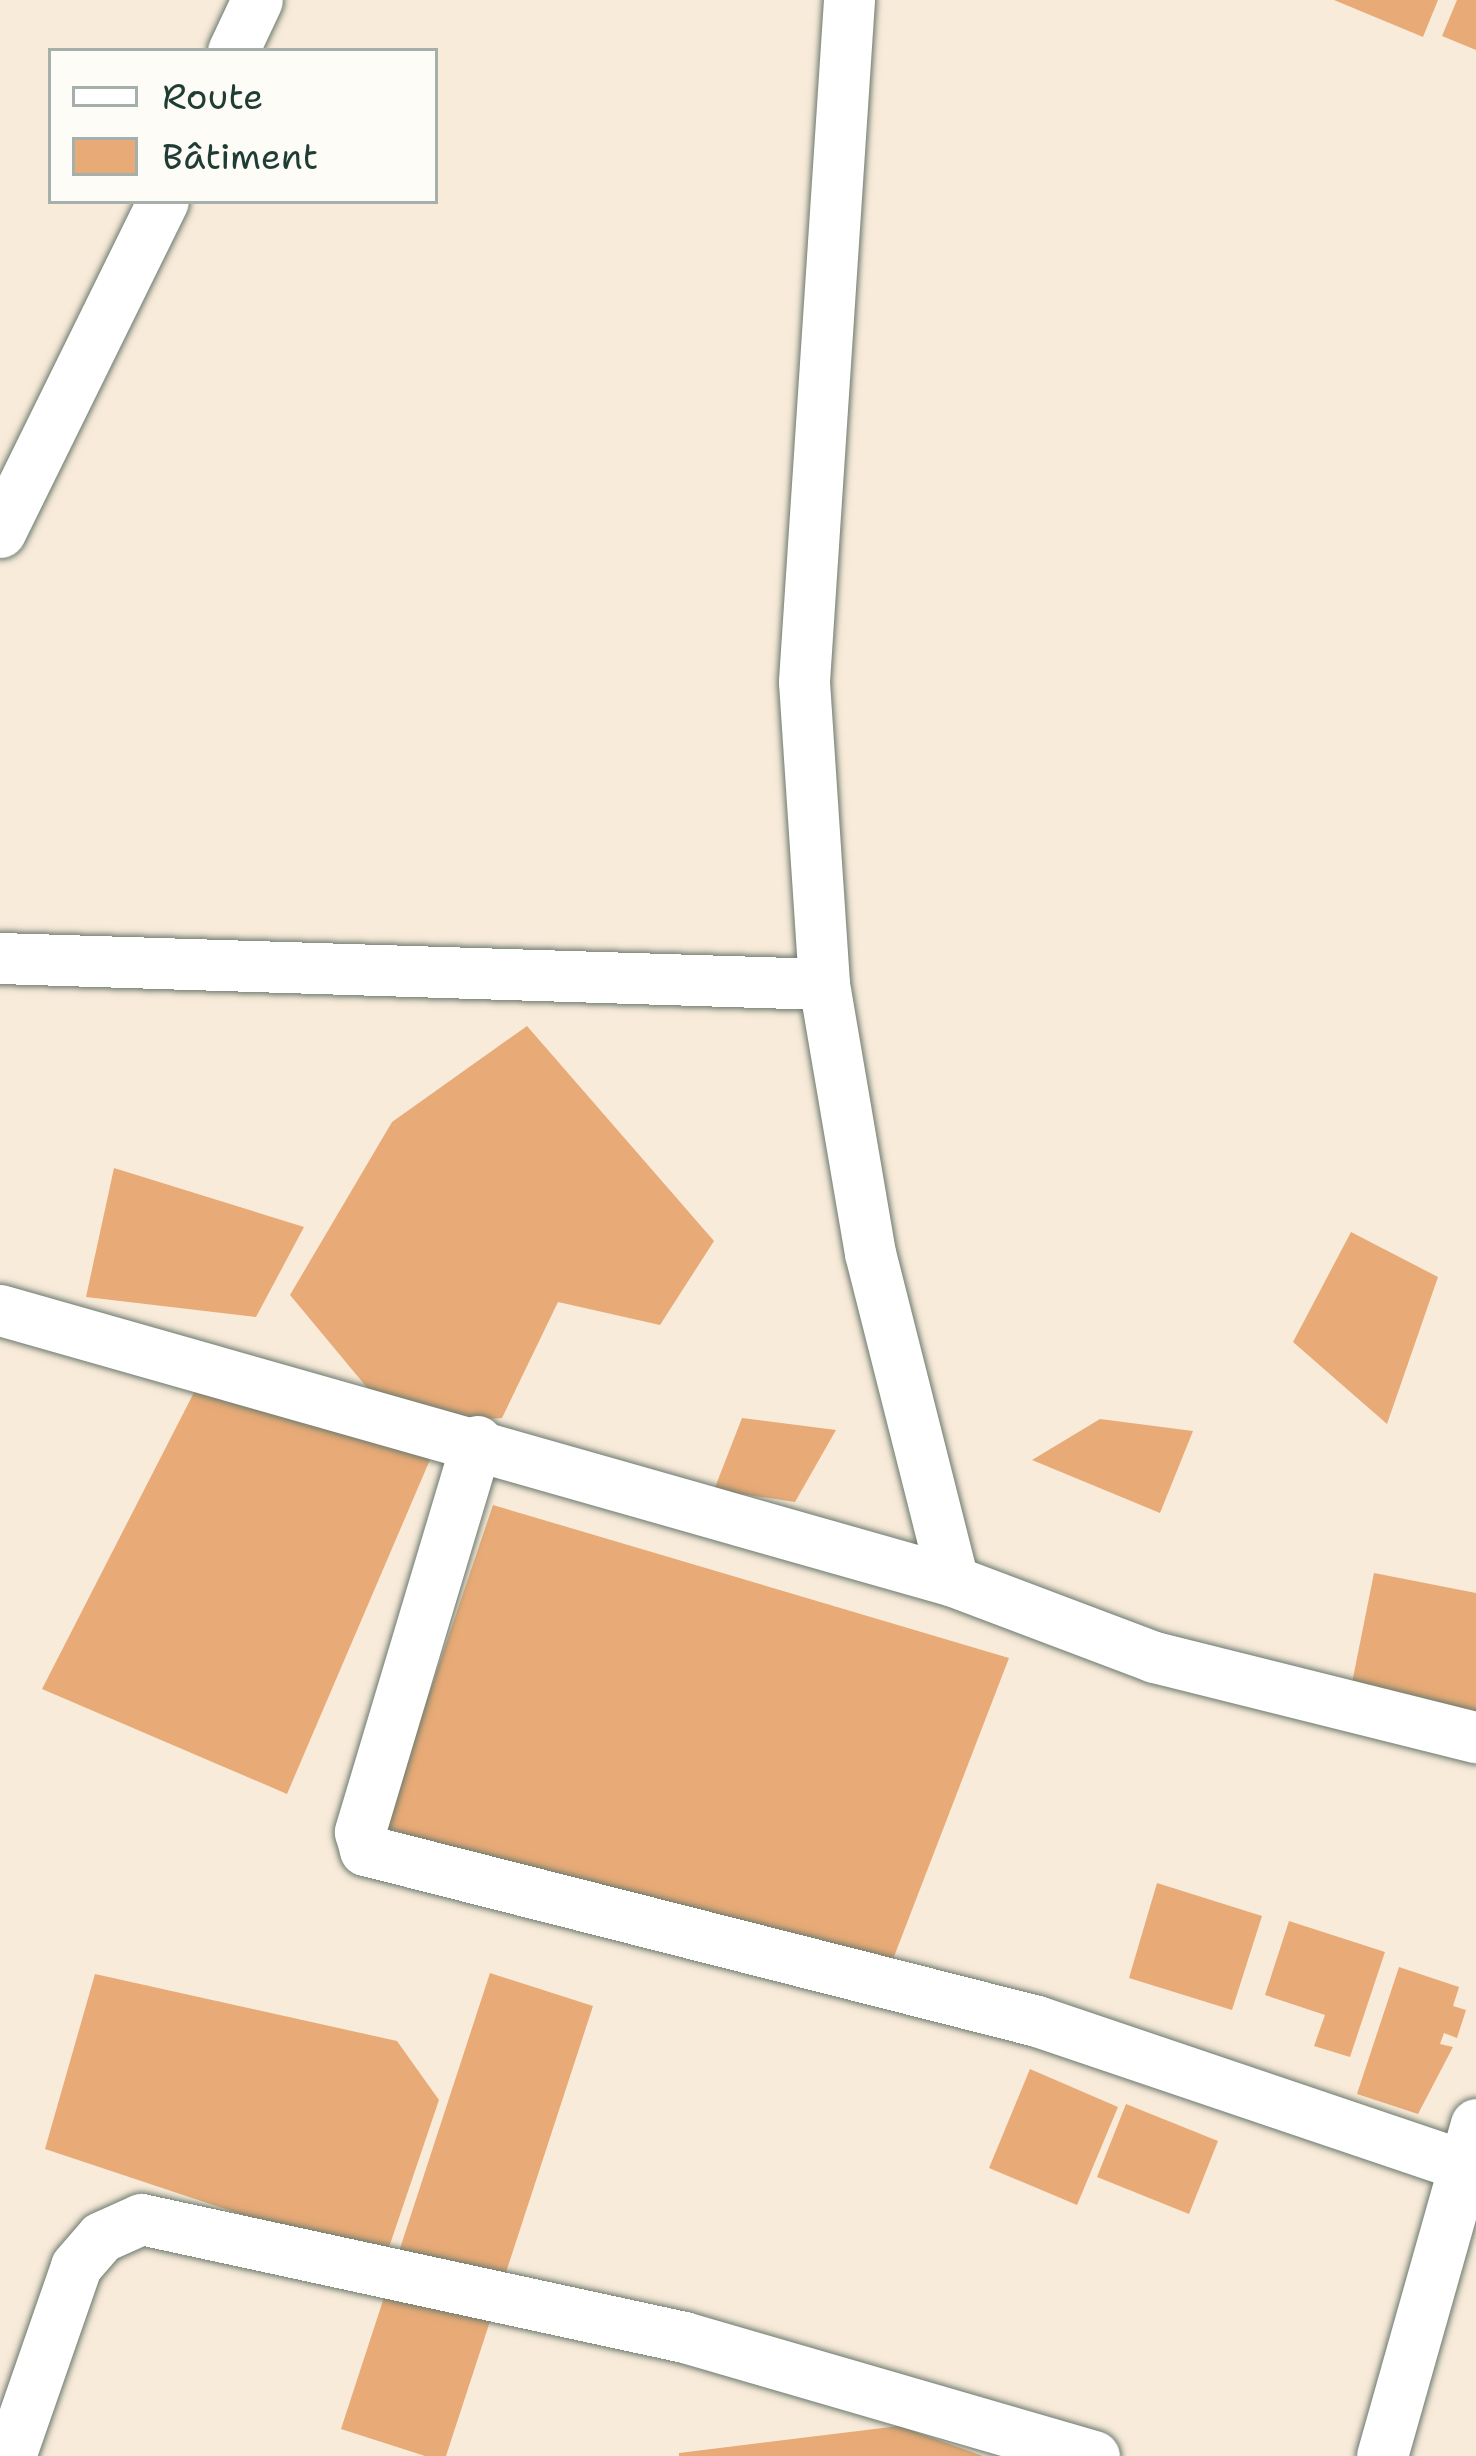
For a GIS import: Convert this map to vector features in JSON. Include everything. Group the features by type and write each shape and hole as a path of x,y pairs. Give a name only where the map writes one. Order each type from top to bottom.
{"street":[{"path":"234,48 257,0"},
{"path":"849,0 804,682 824,984 870,1253 953,1581"},
{"path":"0,532 162,204"},
{"path":"0,958 824,984"},
{"path":"0,1310 477,1441 953,1581 1154,1657 1476,1737"},
{"path":"477,1441 360,1832 365,1850 1015,2015 1471,2145 1382,2456"},
{"path":"10,2456 76,2266 101,2237 141,2219 684,2337 1094,2456"}],"building":[{"path":"1334,0 1438,0 1423,37"},
{"path":"1457,0 1476,0 1476,50 1442,36"},
{"path":"527,1026 714,1241 660,1325 558,1302 502,1418 399,1426 290,1295 392,1122"},
{"path":"114,1168 304,1227 256,1317 86,1297"},
{"path":"1351,1232 1438,1277 1387,1424 1293,1342"},
{"path":"204,1373 435,1448 287,1794 42,1689"},
{"path":"742,1418 836,1430 795,1502 714,1490"},
{"path":"1100,1419 1193,1431 1160,1513 1032,1460"},
{"path":"493,1505 1009,1658 880,1993 384,1827"},
{"path":"1374,1573 1476,1593 1476,1713 1351,1688"},
{"path":"1157,1883 1262,1916 1232,2010 1129,1978"},
{"path":"1289,1921 1385,1952 1350,2057 1314,2046 1325,2015 1265,1995"},
{"path":"1399,1967 1459,1987 1453,2006 1466,2010 1457,2038 1444,2033 1440,2044 1453,2047 1418,2114 1357,2094"},
{"path":"490,1973 593,2006 446,2456 425,2456 341,2429"},
{"path":"95,1974 397,2041 439,2100 384,2262 45,2149"},
{"path":"1030,2069 1118,2107 1077,2205 989,2168"},
{"path":"1126,2104 1218,2141 1189,2214 1097,2177"},
{"path":"899,2426 983,2456 679,2456 679,2453"}]}
